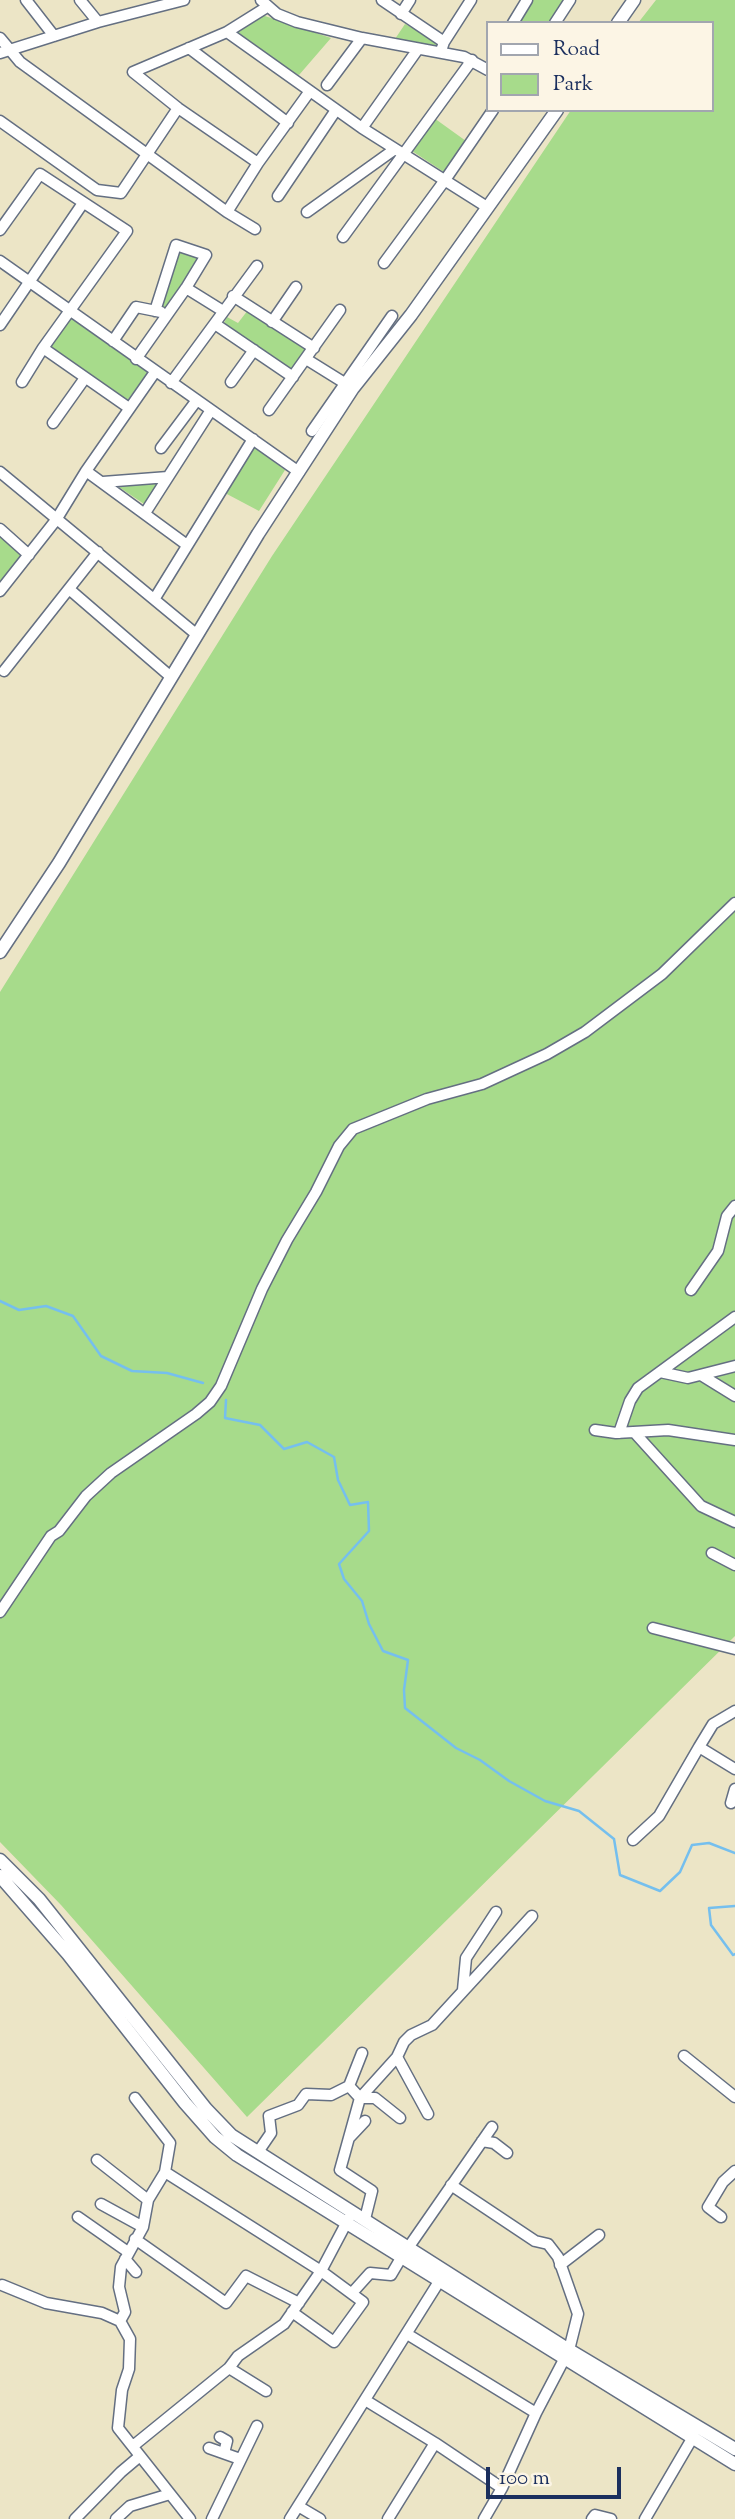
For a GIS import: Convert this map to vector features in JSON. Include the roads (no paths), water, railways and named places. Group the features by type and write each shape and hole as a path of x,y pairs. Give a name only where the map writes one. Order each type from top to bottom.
{"street":[{"path":"26,0 54,36"},
{"path":"80,0 98,22"},
{"path":"5,52 147,4 184,0"},
{"path":"382,0 443,48 486,69"},
{"path":"401,14 410,0"},
{"path":"443,48 471,0"},
{"path":"514,21 527,0"},
{"path":"556,21 570,0"},
{"path":"619,21 634,0"},
{"path":"258,163 178,108 133,72 227,32 264,3 277,14 297,22 418,49 443,48"},
{"path":"227,32 362,128 487,207"},
{"path":"0,38 5,52 147,156 254,229"},
{"path":"327,85 362,38"},
{"path":"189,48 288,123"},
{"path":"362,128 418,49"},
{"path":"343,237 399,151 472,60"},
{"path":"226,212 310,91"},
{"path":"0,121 97,190 121,193 178,108"},
{"path":"278,195 337,110"},
{"path":"384,263 492,112"},
{"path":"312,431 415,310 553,112"},
{"path":"307,212 399,151"},
{"path":"0,230 40,174 127,231 43,348 22,383"},
{"path":"0,325 83,203"},
{"path":"136,359 206,256 176,245 155,311"},
{"path":"0,261 299,472"},
{"path":"171,383 257,266"},
{"path":"272,322 296,287"},
{"path":"186,288 223,311"},
{"path":"233,296 314,348"},
{"path":"113,341 136,306 167,314"},
{"path":"269,410 340,310"},
{"path":"0,952 59,863 392,316"},
{"path":"215,324 293,377"},
{"path":"43,348 129,408"},
{"path":"231,382 254,350"},
{"path":"306,359 349,386"},
{"path":"0,590 57,520 86,471 155,372"},
{"path":"53,423 85,378"},
{"path":"161,448 197,400"},
{"path":"145,513 211,410"},
{"path":"155,598 253,439"},
{"path":"86,471 187,545"},
{"path":"0,472 196,634"},
{"path":"103,482 168,477"},
{"path":"0,529 29,555"},
{"path":"4,671 98,552"},
{"path":"69,589 171,677"},
{"path":"0,1612 51,1536 59,1531 86,1496 111,1473 210,1402 221,1386 262,1289 339,1146 353,1129 427,1099 482,1084 556,1049 662,974 735,903"},
{"path":"691,1290 718,1251 727,1216 735,1206"},
{"path":"620,1433 638,1388 735,1317"},
{"path":"660,1372 685,1378 735,1366"},
{"path":"701,1375 735,1396"},
{"path":"595,1430 620,1433 668,1430 735,1440"},
{"path":"634,1432 701,1506 735,1522"},
{"path":"712,1553 735,1565"},
{"path":"653,1628 735,1649"},
{"path":"633,1840 659,1816 713,1724 735,1711"},
{"path":"699,1747 735,1769"},
{"path":"731,1803 735,1788"},
{"path":"0,1860 39,1899 206,2109 231,2135 349,2217 567,2354 735,2464"},
{"path":"0,1876 68,1954 185,2104 215,2137 237,2155 349,2217 365,2219 440,2280 735,2449"},
{"path":"463,1990 466,1958 496,1912"},
{"path":"365,2219 372,2191 340,2170 360,2098 397,2057 404,2042 411,2035 432,2025 532,1916"},
{"path":"258,2152 271,2133 269,2116 298,2105 306,2094 331,2095 349,2086 362,2053"},
{"path":"684,2056 735,2097"},
{"path":"397,2057 428,2114"},
{"path":"349,2086 360,2098 375,2098 400,2118"},
{"path":"120,2321 125,2312 119,2287 121,2267 143,2227 148,2200 165,2172 170,2143 135,2098"},
{"path":"347,2141 365,2121"},
{"path":"352,2293 370,2273 391,2275 492,2127"},
{"path":"482,2141 494,2143 507,2153"},
{"path":"97,2160 148,2200"},
{"path":"721,2217 708,2207 723,2182 735,2171"},
{"path":"135,2239 226,2303 246,2276 296,2308 334,2342 363,2302 321,2271 165,2172"},
{"path":"451,2185 535,2241 548,2244 558,2257 578,2314 567,2354 536,2413 502,2488 484,2519"},
{"path":"101,2204 143,2227"},
{"path":"78,2217 127,2256 136,2272"},
{"path":"133,2446 229,2368 238,2357 284,2324 321,2271 349,2217"},
{"path":"561,2265 599,2235"},
{"path":"290,2519 440,2280"},
{"path":"2,2285 46,2303 102,2313 120,2321 130,2339 129,2369 122,2390 118,2428 190,2519"},
{"path":"407,2334 536,2413"},
{"path":"229,2368 266,2391"},
{"path":"365,2400 502,2488"},
{"path":"212,2519 257,2426"},
{"path":"220,2437 227,2441 224,2454"},
{"path":"645,2519 693,2437"},
{"path":"388,2519 435,2443"},
{"path":"209,2448 240,2459"},
{"path":"75,2519 140,2456"},
{"path":"116,2519 130,2505 170,2494"},
{"path":"298,2506 320,2519"},
{"path":"592,2519 594,2515 611,2519"}],"waterway":[{"path":"0,1301 19,1310 46,1306 73,1316 101,1356 132,1371 167,1373 203,1383"},
{"path":"226,1400 225,1418 260,1425 284,1449 307,1442 334,1457 338,1480 350,1505 368,1502 369,1531 339,1564 344,1579 362,1601 369,1624 383,1651 408,1660 404,1690 405,1708 456,1748 480,1760 509,1781 545,1801 579,1811 614,1839 620,1875 660,1891 680,1872 692,1845 709,1843 735,1853"},
{"path":"735,1906 709,1908 711,1925 733,1955 735,1954"}]}
